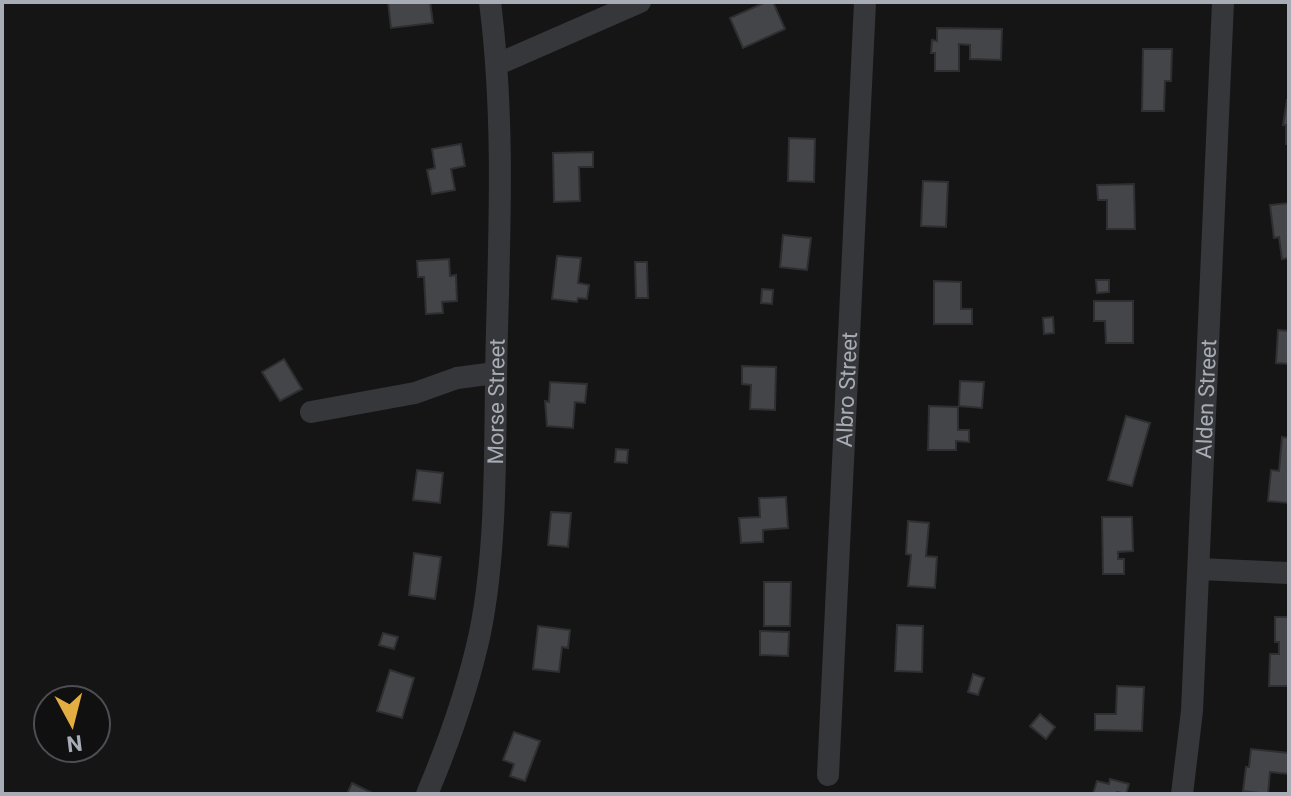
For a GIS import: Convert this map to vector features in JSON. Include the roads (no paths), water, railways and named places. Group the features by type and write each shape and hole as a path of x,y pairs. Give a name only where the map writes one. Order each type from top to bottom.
{"street":[{"name":"Morse Street","path":"427,794 450,739 480,632 491,549 501,161 498,64 490,2"},
{"path":"498,64 640,2"},
{"name":"Albro Street","path":"828,775 865,2"},
{"name":"Alden Street","path":"1182,794 1192,711 1223,2"},
{"path":"311,412 415,393 457,378 495,373"},
{"path":"1199,569 1289,573"}]}
